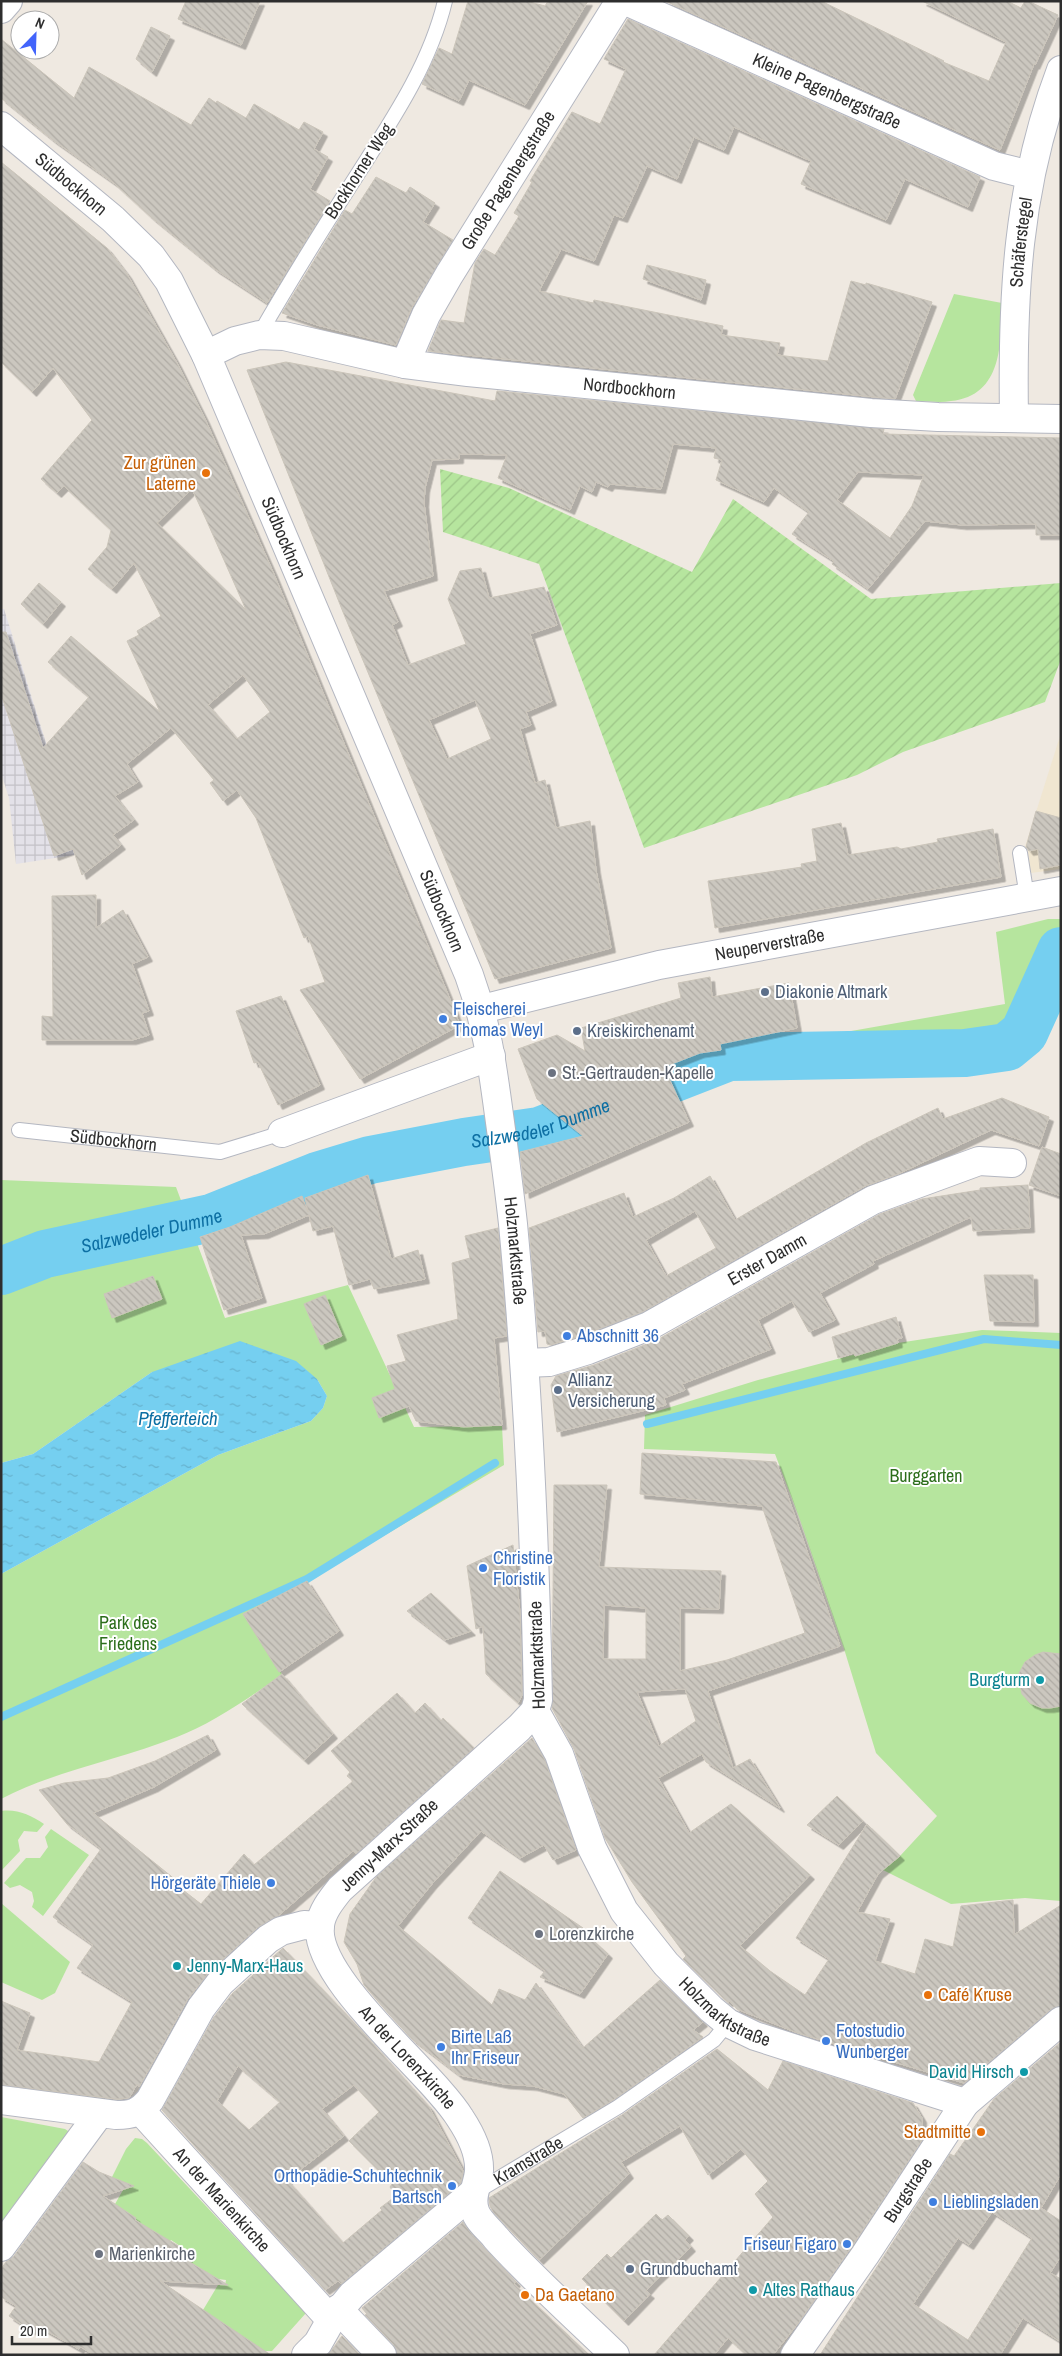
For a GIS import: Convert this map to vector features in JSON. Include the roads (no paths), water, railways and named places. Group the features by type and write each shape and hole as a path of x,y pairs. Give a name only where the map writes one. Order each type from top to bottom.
{"street":[{"path":"1,9 8,1"},
{"name":"Große Pagenbergstraße","path":"406,364 426,315 449,275 620,1"},
{"name":"Kleine Pagenbergstraße","path":"626,1 994,166 1030,175"},
{"name":"Schäferstegel","path":"1014,418 1015,290 1021,228 1030,175 1041,129 1061,70"},
{"name":"Südbockhorn","path":"1,126 113,219 146,250 169,281 206,354 462,957 482,1009"},
{"name":"Nordbockhorn","path":"206,354 235,342 259,335 284,336 406,364 468,372 871,413 1061,420"},
{"name":"Neuperverstraße","path":"482,1009 659,965 1061,891"},
{"name":"Holzmarktstraße","path":"482,1009 491,1056 504,1152 525,1363 538,1689 535,1711 559,1754 602,1871 624,1911 666,1964 728,2023 772,2042 965,2103"},
{"name":"Südbockhorn","path":"282,1133 491,1056"},
{"name":"Erster Damm","path":"525,1363 549,1362 588,1350 649,1326 873,1200 979,1161 1012,1163"},
{"name":"Jenny-Marx-Straße","path":"320,1926 329,1902 346,1883 519,1728 535,1711"},
{"path":"1,2100 99,2114 130,2115 141,2111 150,2100 201,2008 220,1983 268,1939 282,1931 304,1925 320,1926"},
{"name":"An der Lorenzkirche","path":"320,1926 321,1940 325,1952 347,1988 375,2024 435,2087 459,2116 475,2145 479,2170 473,2193"},
{"name":"Burgstraße","path":"795,2355 865,2255 965,2103 1061,2021"},
{"name":"An der Marienkirche","path":"141,2111 335,2314 382,2355"},
{"path":"1,2247 99,2114"},
{"path":"473,2193 475,2213 485,2225 512,2255 615,2355"},
{"name":"Kramstraße","path":"335,2314 352,2295 473,2193"},
{"path":"306,2355 318,2344 335,2314"}],"lane":[{"name":"Bockhorner Weg","path":"259,335 293,275 403,102 438,27 445,1"},
{"path":"1020,853 1027,898"},
{"name":"Südbockhorn","path":"19,1130 220,1152 282,1133"},
{"name":"Kramstraße","path":"473,2193 618,2107 714,2040 728,2023"}],"water":[{"name":"Pfefferteich","path":"240,1341 296,1361 317,1379 327,1396 323,1408 311,1421 218,1455 1,1574 1,1463 33,1454 152,1372"}],"waterway":[{"name":"Salzwedeler Dumme","path":"1,1271 45,1254 211,1218 317,1176 370,1160 464,1142 539,1131 729,1057 965,1053 1007,1047 1024,1033 1061,951"},
{"path":"647,1424 984,1339 1061,1345"},
{"path":"1,1717 307,1579 495,1463"}],"place":[{"name":"Zur grünen Laterne","path":"206,473"},
{"name":"Diakonie Altmark","path":"765,992"},
{"name":"Fleischerei Thomas Weyl","path":"443,1019"},
{"name":"Kreiskirchenamt","path":"577,1031"},
{"name":"St.-Gertrauden-Kapelle","path":"552,1073"},
{"name":"Abschnitt 36","path":"567,1336"},
{"name":"Allianz Versicherung","path":"558,1390"},
{"name":"Christine Floristik","path":"483,1568"},
{"name":"Burgturm","path":"1040,1680"},
{"name":"Hörgeräte Thiele","path":"271,1883"},
{"name":"Lorenzkirche","path":"539,1934"},
{"name":"Jenny-Marx-Haus","path":"177,1966"},
{"name":"Café Kruse","path":"928,1995"},
{"name":"Fotostudio Wunberger","path":"826,2041"},
{"name":"Birte Laß Ihr Friseur","path":"441,2047"},
{"name":"David Hirsch","path":"1024,2072"},
{"name":"Stadtmitte","path":"981,2132"},
{"name":"Orthopädie-Schuhtechnik Bartsch","path":"452,2186"},
{"name":"Lieblingsladen","path":"933,2202"},
{"name":"Friseur Figaro","path":"847,2244"},
{"name":"Marienkirche","path":"99,2254"},
{"name":"Grundbuchamt","path":"630,2269"},
{"name":"Altes Rathaus","path":"753,2290"},
{"name":"Da Gaetano","path":"525,2295"}],"park label":[{"name":"Burggarten","path":"926,1476"},
{"name":"Park des Friedens","path":"128,1634"}]}
